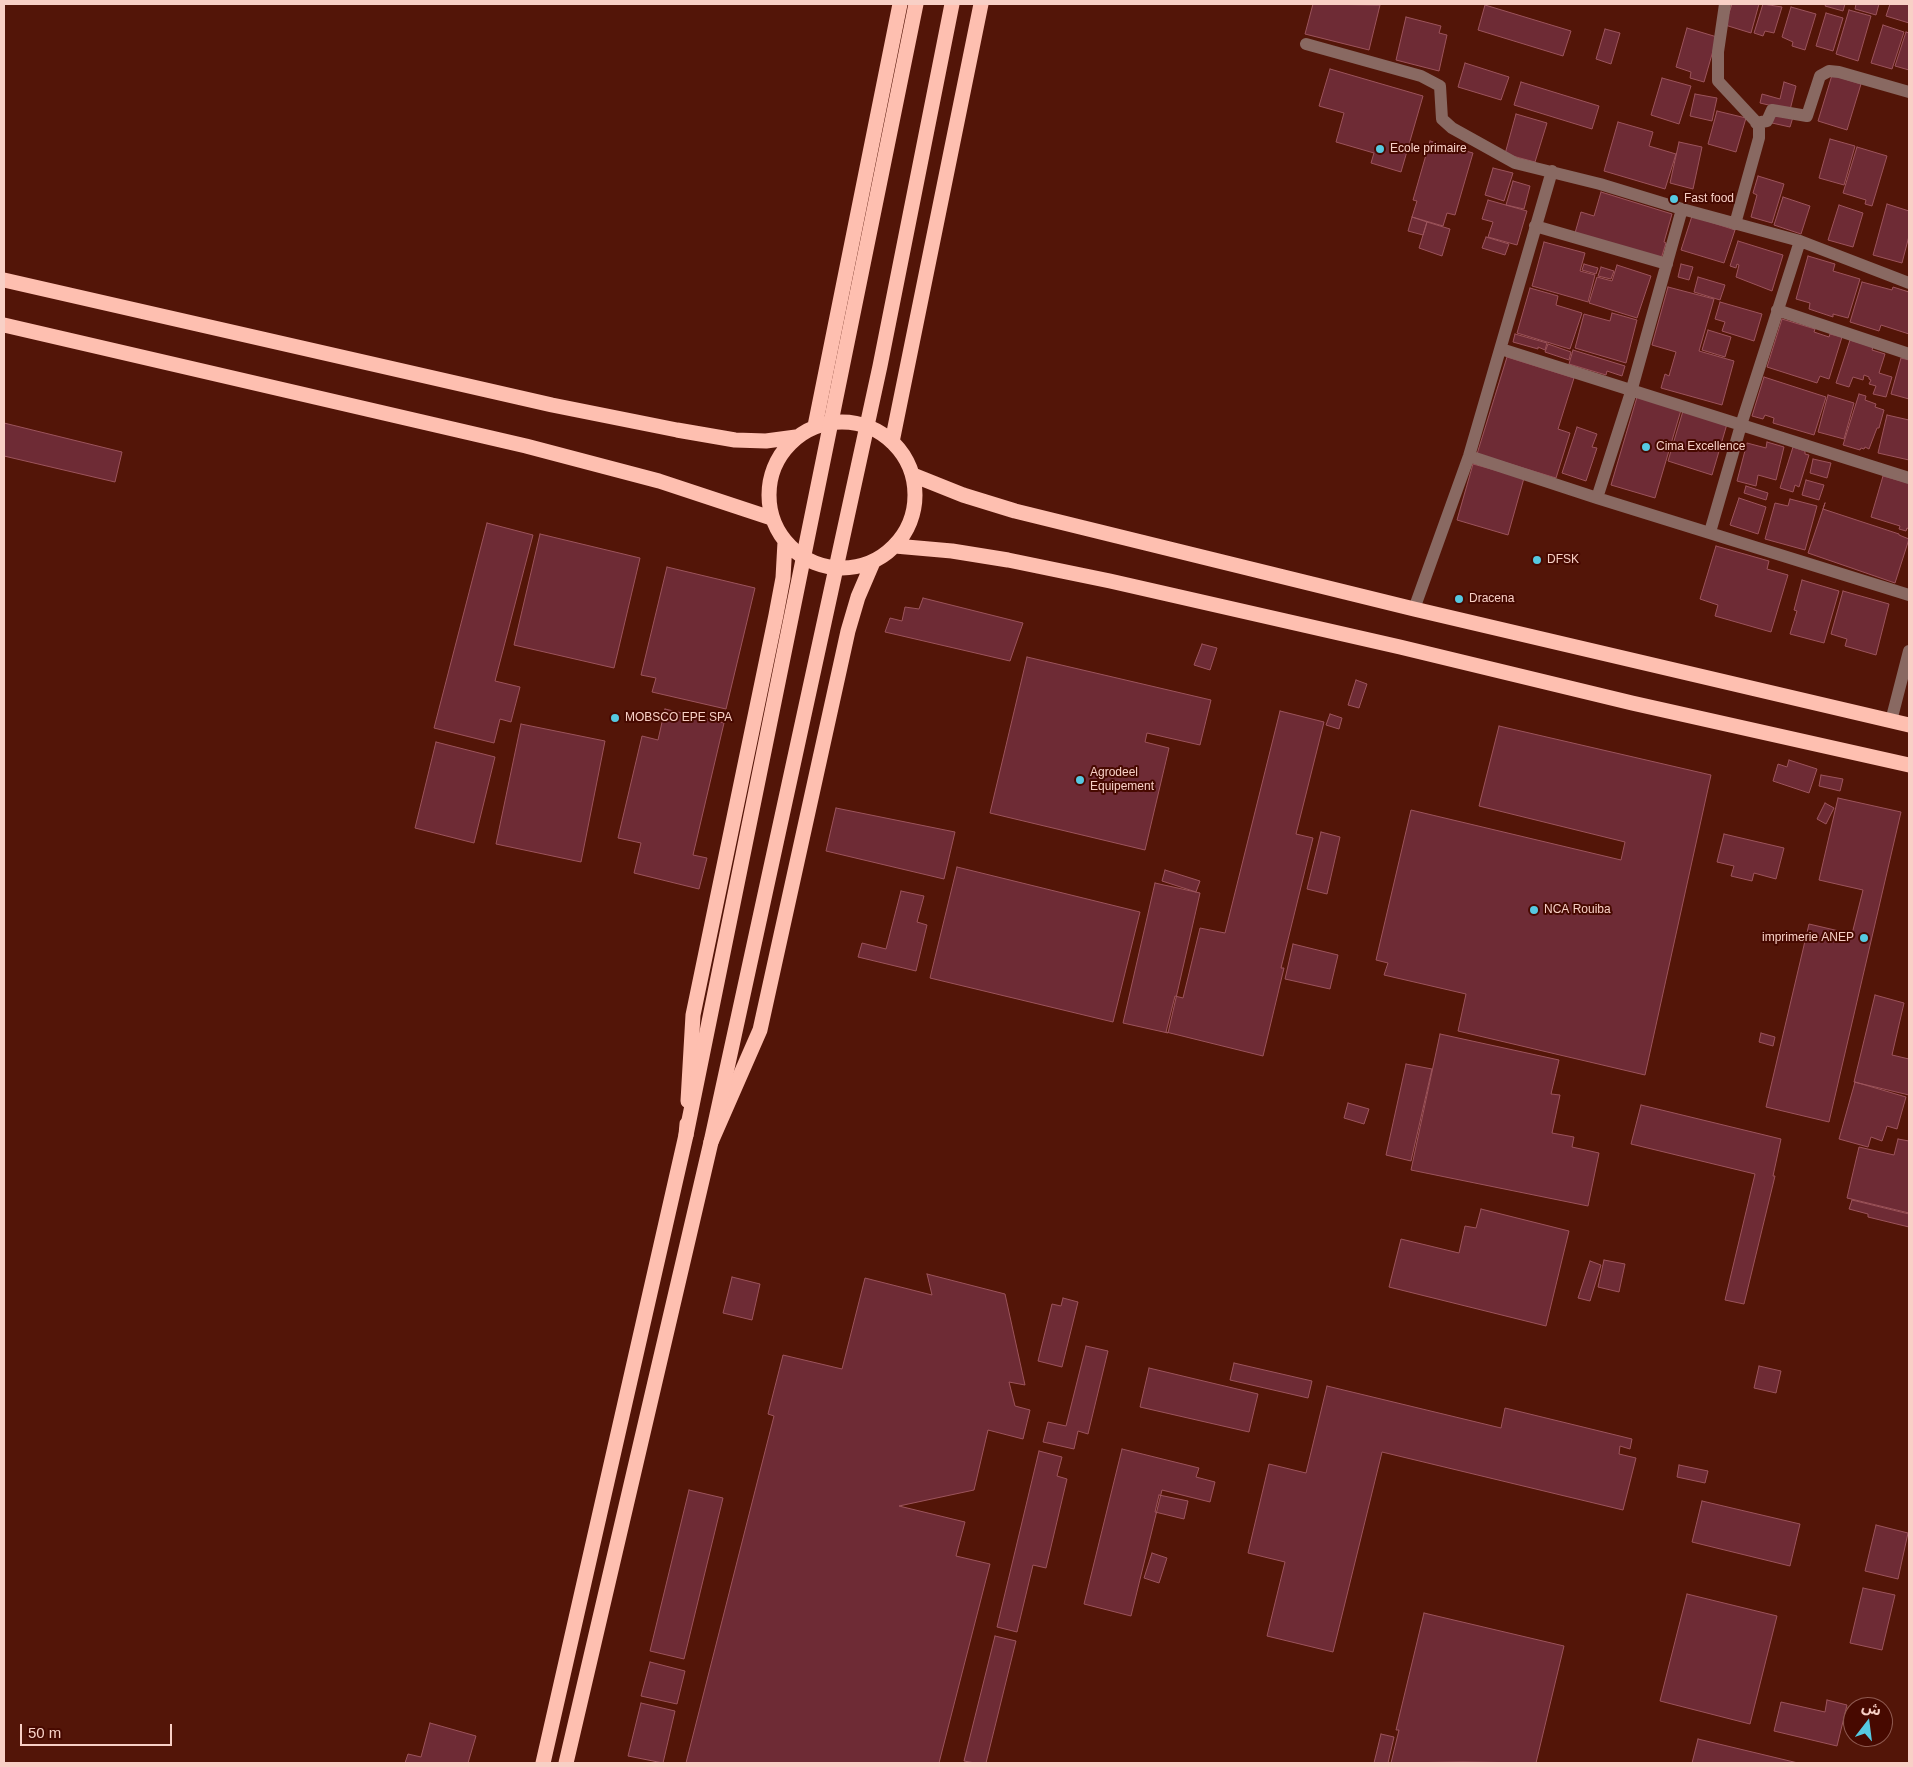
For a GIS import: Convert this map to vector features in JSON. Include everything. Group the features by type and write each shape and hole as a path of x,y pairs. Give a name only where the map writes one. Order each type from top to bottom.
{"highway":[{"path":"815,426 900,4"},
{"path":"543,1763 686,1135 916,4"},
{"path":"566,1763 711,1142 880,366 952,4"},
{"path":"892,442 981,4"},
{"path":"4,280 552,405 677,430 735,440 766,441 796,437"},
{"path":"4,325 526,446 659,481 772,518"},
{"path":"835,422 856,423 875,430 892,442 905,457 913,475 916,494 914,513 907,530 895,546 873,562 855,568 835,568 816,564 799,555 784,542 777,530 768,503 768,489 776,460 796,437 815,426 835,422"},
{"path":"913,475 963,495 1015,511 1414,609 1909,725"},
{"path":"686,1135 693,1015 776,615 783,578 784,542"},
{"path":"895,546 952,551 1008,560 1110,581 1400,647 1632,703 1909,765"},
{"path":"711,1142 760,1030 848,631 858,597 873,562"}],"street":[{"path":"1725,4 1718,52 1718,81 1759,125 1759,138 1735,224"},
{"path":"1306,44 1421,76 1440,86 1442,119 1452,128 1515,163 1600,184 1682,210 1800,241 1909,283"},
{"path":"1756,123 1767,121 1772,110 1807,116 1820,76 1829,71 1839,72 1909,92"},
{"path":"1414,609 1469,456 1552,171"},
{"path":"1597,498 1631,392 1682,210"},
{"path":"1535,226 1667,264"},
{"path":"1710,532 1741,425 1800,241"},
{"path":"1777,310 1909,354"},
{"path":"1501,349 1631,392 1909,478"},
{"path":"1469,456 1909,595"},
{"path":"1891,721 1909,651"}],"building":[{"path":"1313,4 1380,5 1369,50 1305,34"},
{"path":"1732,4 1759,4 1751,33 1725,25"},
{"path":"1763,4 1782,7 1774,33 1765,31 1763,36 1754,33"},
{"path":"1826,4 1845,4 1843,11 1825,6"},
{"path":"1856,4 1879,4 1876,15 1855,9"},
{"path":"1890,4 1909,4 1909,23 1886,16"},
{"path":"1485,5 1571,31 1563,56 1478,30"},
{"path":"1791,7 1816,14 1805,50 1792,46 1793,42 1782,37"},
{"path":"1849,10 1871,16 1858,61 1836,54"},
{"path":"1826,13 1843,18 1833,51 1816,46"},
{"path":"1406,17 1441,26 1439,33 1447,35 1439,71 1396,60"},
{"path":"1883,25 1904,32 1892,69 1871,63"},
{"path":"1687,28 1717,37 1704,82 1690,78 1691,72 1676,67"},
{"path":"1605,29 1620,33 1611,64 1596,59"},
{"path":"1906,32 1909,33 1909,70 1895,66"},
{"path":"1465,63 1509,77 1501,100 1458,87"},
{"name":"Ecole primaire","path":"1330,69 1423,96 1401,172 1371,163 1374,153 1336,142 1344,113 1319,106"},
{"path":"1832,75 1861,84 1847,130 1818,121"},
{"path":"1662,78 1691,86 1679,124 1651,115"},
{"path":"1521,82 1599,106 1592,129 1514,105"},
{"path":"1784,82 1796,86 1790,110 1760,103 1762,94 1780,99"},
{"path":"1695,94 1717,98 1712,121 1690,116"},
{"path":"1717,111 1746,118 1736,152 1708,144"},
{"path":"1775,113 1793,117 1790,127 1772,123"},
{"path":"1516,114 1547,123 1535,162 1505,154"},
{"path":"1618,122 1653,132 1649,146 1676,154 1665,189 1604,171"},
{"path":"1830,139 1855,146 1844,185 1819,178"},
{"path":"1430,141 1473,153 1455,215 1447,213 1443,226 1412,217 1417,201 1413,200"},
{"path":"1679,142 1702,147 1693,189 1670,183"},
{"path":"1857,147 1887,156 1872,206 1865,204 1866,200 1843,193"},
{"path":"1493,168 1513,173 1504,201 1485,195"},
{"path":"1758,176 1784,184 1772,223 1751,217 1757,195 1753,193"},
{"path":"1513,181 1530,186 1524,209 1506,205"},
{"path":"1601,192 1672,214 1661,259 1575,233 1581,212 1594,216"},
{"path":"1783,197 1810,206 1801,234 1774,225"},
{"path":"1488,200 1527,211 1517,245 1488,237 1493,222 1482,219"},
{"path":"1887,204 1909,211 1909,236 1902,263 1873,255"},
{"path":"1839,205 1863,213 1853,247 1828,240"},
{"path":"1692,216 1735,230 1724,263 1681,250"},
{"path":"1412,217 1427,222 1423,235 1408,231"},
{"path":"1427,222 1450,229 1442,256 1419,248"},
{"path":"1486,237 1509,244 1505,255 1482,248"},
{"path":"1738,241 1783,255 1772,291 1736,277 1739,265 1737,264 1736,268 1730,266"},
{"path":"1544,242 1585,253 1580,271 1595,275 1588,302 1532,286"},
{"path":"1808,256 1835,264 1833,271 1860,279 1848,318 1833,314 1833,317 1809,309 1810,303 1796,299"},
{"path":"1584,264 1598,268 1596,274 1582,270"},
{"path":"1681,264 1693,267 1689,280 1678,277"},
{"path":"1617,265 1651,276 1637,318 1589,303 1597,277 1612,281"},
{"path":"1601,267 1614,271 1611,279 1598,276"},
{"path":"1698,277 1725,285 1720,300 1694,292"},
{"path":"1862,282 1892,290 1893,287 1909,292 1909,334 1881,325 1879,331 1850,322"},
{"path":"1668,287 1714,299 1699,351 1734,361 1722,405 1661,388 1665,374 1669,376 1676,352 1652,345"},
{"path":"1530,288 1558,296 1556,305 1582,313 1570,349 1517,333"},
{"path":"1720,302 1762,314 1754,341 1722,331 1725,322 1715,319"},
{"path":"1612,313 1637,320 1626,363 1575,348 1584,314 1610,321"},
{"path":"1782,319 1815,329 1814,332 1829,337 1830,334 1842,337 1829,379 1820,376 1817,383 1767,367"},
{"path":"1708,330 1731,337 1725,357 1702,350"},
{"path":"1515,334 1547,343 1545,350 1513,342"},
{"path":"1850,340 1873,347 1872,350 1885,354 1879,373 1892,377 1886,397 1873,394 1876,386 1869,384 1871,380 1864,375 1863,380 1853,377 1849,387 1836,383"},
{"path":"1548,344 1571,352 1569,360 1545,352"},
{"path":"1573,350 1625,366 1622,376 1607,371 1606,375 1569,364"},
{"path":"1507,357 1574,378 1558,429 1570,433 1556,478 1477,454"},
{"path":"1901,358 1909,360 1909,399 1891,394"},
{"path":"1764,377 1826,397 1814,435 1773,423 1774,418 1765,415 1763,419 1752,416"},
{"path":"1859,394 1866,396 1865,400 1876,404 1875,407 1884,410 1879,428 1877,428 1869,449 1865,447 1860,450 1843,445"},
{"path":"1828,395 1854,403 1844,439 1818,432"},
{"name":"Cima Excellence","path":"1637,397 1681,410 1655,498 1611,485"},
{"path":"1683,411 1727,424 1712,475 1668,461"},
{"path":"1887,415 1909,420 1909,460 1878,453"},
{"path":"4,423 122,452 115,482 4,456"},
{"path":"1577,427 1597,434 1592,447 1597,448 1586,481 1562,473"},
{"path":"1767,442 1784,447 1776,480 1758,475 1756,486 1737,481 1747,443 1766,448"},
{"path":"1793,447 1805,451 1805,454 1809,455 1799,487 1795,485 1793,492 1780,488"},
{"path":"1813,459 1831,463 1827,478 1810,473"},
{"path":"1473,464 1524,478 1508,535 1457,520"},
{"path":"1883,476 1909,483 1909,529 1907,528 1906,531 1899,529 1900,526 1871,517"},
{"path":"1806,480 1824,485 1819,500 1802,495"},
{"path":"1746,486 1768,493 1766,500 1744,493"},
{"path":"1739,498 1766,507 1758,534 1730,525"},
{"path":"1790,499 1817,506 1805,550 1765,539 1775,503 1788,506"},
{"path":"1825,503 1823,509 1909,539 1895,583 1808,553"},
{"path":"487,523 533,535 495,681 520,687 511,722 500,719 494,743 434,728"},
{"path":"540,534 640,558 614,668 514,645"},
{"path":"1716,546 1769,561 1767,569 1788,575 1771,632 1715,616 1718,605 1700,599"},
{"path":"667,567 755,588 726,709 652,692 656,678 641,675"},
{"path":"1802,580 1839,591 1824,643 1790,634 1797,611 1794,610"},
{"path":"1843,591 1889,604 1876,655 1845,646 1847,639 1831,634"},
{"path":"923,598 1023,623 1010,661 885,632 890,618 902,621 905,607 919,609"},
{"path":"1202,644 1217,648 1210,670 1194,665"},
{"name":"Agrodeel Equipement","path":"1027,657 1211,700 1200,745 1147,733 1145,742 1169,748 1145,850 990,813"},
{"path":"1356,680 1367,684 1359,708 1348,705"},
{"path":"665,709 724,723 693,855 707,858 699,889 634,873 641,843 618,838 642,736 658,740"},
{"path":"1280,711 1324,722 1296,834 1313,838 1281,968 1284,968 1263,1056 1166,1032 1175,996 1183,998 1200,928 1225,933"},
{"path":"1330,714 1342,718 1339,729 1326,725"},
{"path":"521,724 605,741 581,862 496,844"},
{"name":"NCA Rouiba","path":"1499,726 1711,775 1645,1075 1458,1031 1466,994 1384,975 1388,963 1376,960 1411,810 1621,860 1625,842 1479,806"},
{"path":"436,742 495,757 474,843 415,828"},
{"path":"1789,760 1817,769 1809,793 1773,781 1778,764 1787,767"},
{"path":"1821,775 1843,779 1840,791 1819,786"},
{"path":"1838,798 1901,812 1829,1122 1766,1107 1809,924 1852,934 1863,890 1819,880"},
{"path":"1825,803 1834,808 1826,824 1817,819"},
{"path":"836,808 955,832 944,879 826,851"},
{"path":"1321,832 1340,837 1327,894 1307,889"},
{"path":"1724,834 1784,848 1776,879 1754,873 1752,881 1731,876 1734,866 1717,862"},
{"path":"957,867 1140,912 1113,1022 930,978"},
{"path":"1165,870 1200,881 1196,892 1162,881"},
{"path":"1155,883 1200,893 1168,1033 1123,1023"},
{"path":"901,891 924,896 917,922 927,925 916,971 858,957 862,943 886,949"},
{"path":"1293,944 1338,955 1330,989 1285,979"},
{"path":"1875,995 1904,1003 1892,1055 1909,1059 1909,1095 1854,1082"},
{"path":"1761,1033 1775,1037 1773,1046 1759,1042"},
{"path":"1440,1034 1559,1060 1551,1094 1560,1095 1552,1133 1574,1137 1572,1147 1599,1153 1588,1206 1411,1170"},
{"path":"1406,1064 1432,1069 1411,1161 1386,1155"},
{"path":"1855,1082 1906,1097 1897,1129 1887,1126 1882,1141 1871,1137 1868,1147 1839,1139"},
{"path":"1348,1103 1369,1109 1364,1124 1344,1118"},
{"path":"1641,1105 1781,1139 1773,1176 1775,1176 1744,1304 1725,1300 1755,1174 1631,1144"},
{"path":"1898,1139 1909,1141 1909,1213 1847,1198 1859,1147 1894,1155"},
{"path":"1852,1200 1909,1214 1909,1227 1868,1217 1868,1214 1849,1209"},
{"path":"1481,1209 1569,1231 1546,1326 1389,1287 1401,1239 1459,1253 1465,1226 1476,1228"},
{"path":"1604,1260 1625,1264 1619,1292 1598,1287"},
{"path":"1590,1261 1601,1265 1590,1301 1578,1298"},
{"path":"927,1274 1005,1294 1025,1385 1009,1382 1015,1406 1030,1410 1023,1439 988,1430 974,1490 899,1506 965,1522 956,1556 990,1564 939,1763 686,1763 774,1416 768,1414 783,1355 842,1369 865,1278 932,1295"},
{"path":"732,1277 760,1284 752,1320 723,1313"},
{"path":"1063,1298 1078,1302 1062,1367 1038,1361 1052,1304 1061,1306"},
{"path":"1086,1346 1108,1351 1088,1434 1078,1431 1074,1449 1043,1442 1048,1422 1066,1426"},
{"path":"1234,1363 1312,1381 1308,1398 1230,1380"},
{"path":"1759,1366 1781,1371 1776,1393 1754,1388"},
{"path":"1149,1368 1258,1394 1249,1432 1140,1407"},
{"path":"1327,1386 1501,1428 1505,1408 1632,1439 1630,1449 1620,1446 1619,1454 1636,1458 1623,1510 1382,1452 1333,1652 1267,1636 1285,1562 1248,1553 1269,1464 1306,1473"},
{"path":"1122,1449 1199,1468 1196,1477 1215,1482 1210,1502 1162,1490 1131,1616 1084,1604"},
{"path":"1039,1451 1062,1457 1057,1476 1067,1479 1046,1568 1033,1565 1017,1632 997,1627"},
{"path":"1679,1465 1708,1471 1705,1483 1677,1477"},
{"path":"689,1490 723,1498 684,1659 650,1651"},
{"path":"1159,1495 1188,1501 1184,1519 1155,1512"},
{"path":"1702,1501 1800,1524 1790,1566 1692,1542"},
{"path":"1876,1525 1908,1533 1898,1579 1865,1571"},
{"path":"1152,1553 1167,1558 1159,1583 1144,1578"},
{"path":"1863,1588 1895,1595 1882,1650 1850,1643"},
{"path":"1687,1594 1777,1616 1750,1724 1660,1701"},
{"path":"1424,1613 1564,1646 1536,1763 1391,1763 1399,1730 1396,1730"},
{"path":"995,1636 1016,1641 986,1763 964,1761"},
{"path":"650,1662 685,1671 677,1704 641,1696"},
{"path":"1827,1700 1843,1704 1843,1721 1837,1746 1774,1731 1781,1702 1825,1712"},
{"path":"641,1703 675,1711 663,1763 628,1756"},
{"path":"430,1723 476,1736 468,1763 405,1763 408,1754 421,1757"},
{"path":"1381,1734 1394,1737 1388,1763 1374,1763"},
{"path":"1698,1739 1798,1763 1692,1763"}],"place":[{"name":"Ecole primaire","path":"1380,149"},
{"name":"Fast food","path":"1674,199"},
{"name":"Cima Excellence","path":"1646,447"},
{"name":"DFSK","path":"1537,560"},
{"name":"Dracena","path":"1459,599"},
{"name":"MOBSCO EPE SPA","path":"615,718"},
{"name":"Agrodeel Equipement","path":"1080,780"},
{"name":"NCA Rouiba","path":"1534,910"},
{"name":"imprimerie ANEP","path":"1864,938"}]}
